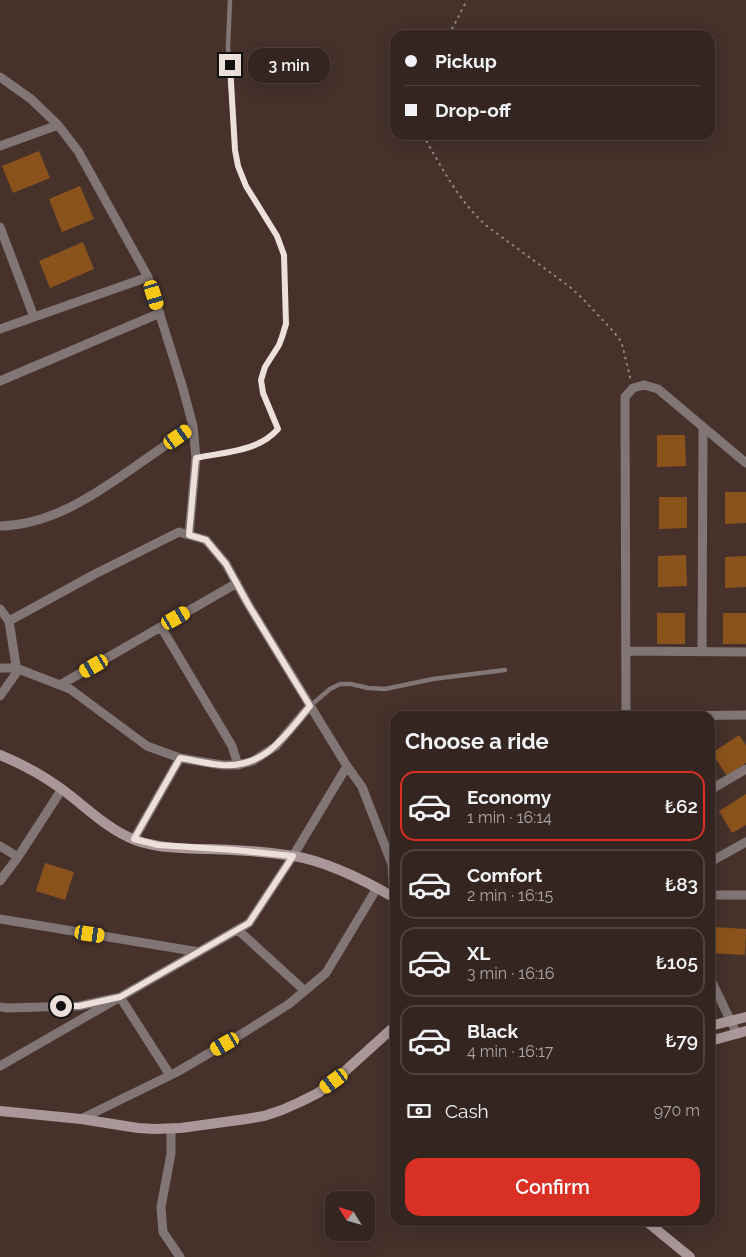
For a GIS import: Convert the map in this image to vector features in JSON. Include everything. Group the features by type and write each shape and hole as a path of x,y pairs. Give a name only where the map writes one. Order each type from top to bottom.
{"street":[{"path":"0,77 32,99 58,125 78,151 148,277 182,384 193,426 196,458 189,535"},
{"path":"0,146 58,125"},
{"path":"0,227 34,317"},
{"path":"0,329 148,277"},
{"path":"0,381 160,314"},
{"path":"626,711 625,397 633,388 644,385 658,389 746,463"},
{"path":"0,526 10,526 43,518 74,506 102,490 193,426"},
{"path":"702,652 703,427"},
{"path":"9,620 179,532 206,540 226,564 310,706 347,766 362,786 390,859"},
{"path":"60,685 237,583"},
{"path":"0,610 9,620 17,672 0,696"},
{"path":"161,627 232,746 238,764"},
{"path":"626,651 746,652"},
{"path":"0,668 16,668 70,690 147,746 180,758 222,765 254,761 276,746 310,706"},
{"path":"715,715 746,715"},
{"path":"0,755 43,776 104,823 134,839 158,845 293,856 336,868 390,895"},
{"path":"134,839 180,758"},
{"path":"0,1066 249,923 293,856 347,766"},
{"path":"715,787 746,769"},
{"path":"0,881 18,857 62,789"},
{"path":"715,859 746,842"},
{"path":"0,846 18,857"},
{"path":"81,1119 177,1072 289,1004 326,973 377,888"},
{"path":"715,895 746,895"},
{"path":"0,919 199,952"},
{"path":"238,930 305,991"},
{"path":"715,988 731,1021 742,1032 715,1040"},
{"path":"120,997 170,1075"},
{"path":"0,1007 79,1006 120,997"},
{"path":"715,1025 746,1018"},
{"path":"0,1111 81,1119 138,1128 171,1129 255,1118 282,1110 318,1093 390,1031"},
{"path":"171,1129 171,1154 161,1207 163,1232 180,1257"},
{"path":"652,1226 690,1257"}],"lane":[{"path":"196,458 252,447 264,441 278,429 263,393 261,380 265,367 279,345 286,324 284,255 281,245 272,226 246,186 236,158 228,46 230,0"},
{"path":"310,706 330,689 340,684 385,689 433,679 505,670"}],"path":[{"path":"451,30 466,0"},
{"path":"426,140 455,191 466,206 488,227 570,287 613,331 622,344 633,388"}],"building":[{"path":"39,151 50,178 13,193 2,166"},
{"path":"80,186 94,219 62,232 49,199"},
{"path":"83,242 94,269 50,288 39,261"},
{"path":"657,435 685,435 686,466 657,467"},
{"path":"725,492 746,492 746,523 725,524"},
{"path":"659,497 687,497 687,528 659,529"},
{"path":"686,555 687,586 658,587 658,556"},
{"path":"746,556 746,587 725,588 725,557"},
{"path":"657,613 685,613 685,644 657,644"},
{"path":"723,613 746,613 746,644 723,644"},
{"path":"739,735 746,745 746,763 727,776 715,758 715,751"},
{"path":"746,794 746,825 732,833 719,811"},
{"path":"45,863 74,872 65,900 36,891"},
{"path":"715,927 746,929 745,955 715,953"}],"route":[{"path":"61,1006 79,1006 120,997 249,923 293,856 235,850 173,847 145,843 134,839 180,758 222,765 254,761 276,746 310,706 226,564 206,540 189,535 196,458 252,447 264,441 278,429 263,393 261,380 268,361 279,345 286,324 284,255 272,226 246,186 238,166 235,150 230,65"}]}
